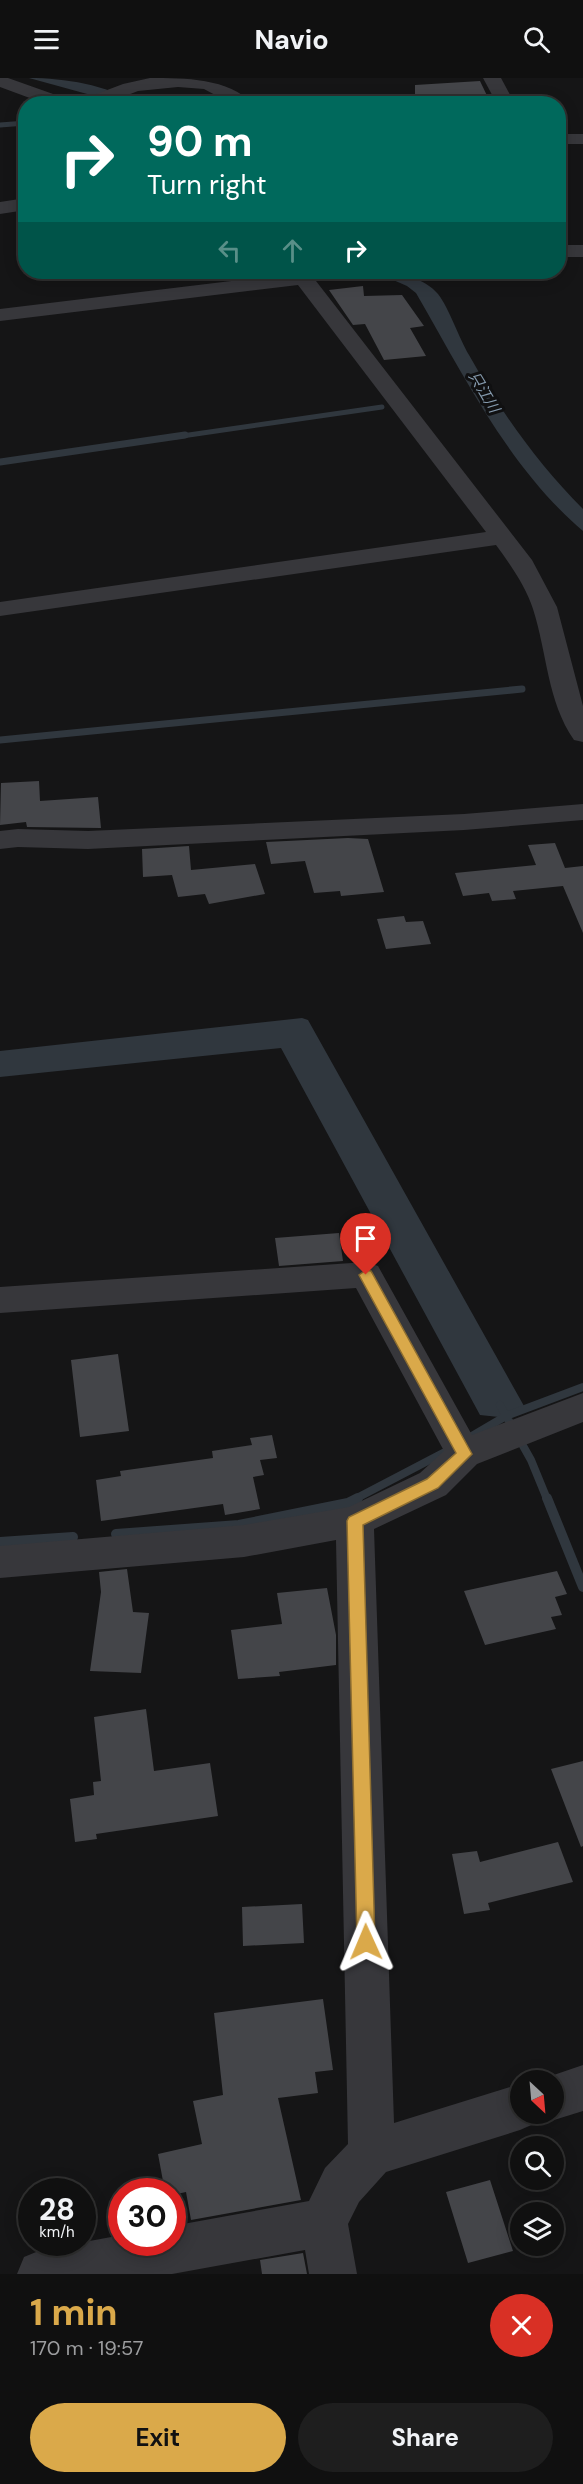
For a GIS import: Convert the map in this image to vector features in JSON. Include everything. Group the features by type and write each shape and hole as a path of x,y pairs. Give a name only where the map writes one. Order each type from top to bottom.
{"street":[{"path":"492,78 502,96"},
{"path":"105,80 126,89"},
{"path":"108,96 160,81 208,80 233,96"},
{"path":"0,81 42,96"},
{"path":"571,139 583,158"},
{"path":"0,208 18,205"},
{"path":"566,251 583,251"},
{"path":"205,279 213,289"},
{"path":"0,315 295,279"},
{"path":"304,279 520,560 545,607 572,715 583,734"},
{"path":"0,609 504,537"},
{"path":"0,840 18,838 88,840 464,822 583,812"},
{"path":"0,1300 366,1275 464,1454"},
{"path":"0,1562 244,1541 355,1521 433,1484 464,1454 583,1407"},
{"path":"355,1521 372,2153"},
{"path":"564,2094 583,2088"},
{"path":"333,2274 324,2222 342,2185 372,2153 510,2110"},
{"path":"41,2274 324,2222"}],"water":[{"path":"29,78 57,79 85,84 122,96 94,96"},
{"name":"只江川","path":"391,279 417,279 438,294 469,355 507,417 550,474 583,509 583,531 532,479 510,450 470,388 416,293"},
{"path":"302,1018 308,1020 524,1406 499,1417 480,1415 281,1048 0,1077 0,1051"}],"building":[{"path":"480,81 487,96 415,96 415,85"},
{"path":"363,286 364,296 402,295 424,326 410,328 426,356 384,360 365,324 353,325 329,290"},
{"path":"39,781 40,801 98,797 101,828 27,827 26,822 0,825 1,783"},
{"path":"368,839 384,892 341,896 340,891 314,893 305,861 271,864 266,842"},
{"path":"555,843 565,868 583,866 583,933 563,886 513,891 516,899 492,901 489,893 463,896 455,873 536,865 528,845"},
{"path":"189,846 191,870 255,864 265,894 209,904 205,894 178,897 172,875 143,877 142,849"},
{"path":"404,916 406,922 423,921 431,944 386,949 377,919"},
{"path":"339,1233 343,1261 279,1266 275,1238"},
{"path":"118,1354 129,1431 80,1437 71,1360"},
{"path":"272,1435 277,1458 260,1460 264,1475 253,1477 260,1509 225,1515 223,1504 101,1521 96,1480 121,1476 120,1471 213,1458 212,1451 252,1445 250,1438"},
{"path":"127,1569 133,1612 149,1613 141,1673 90,1671 101,1592 99,1572"},
{"path":"557,1571 567,1594 555,1597 562,1615 551,1617 556,1629 485,1645 464,1591"},
{"path":"327,1588 336,1635 336,1665 279,1672 280,1676 238,1679 231,1630 282,1624 277,1593"},
{"path":"146,1709 154,1771 210,1763 218,1816 96,1834 97,1839 75,1842 70,1799 94,1795 93,1782 101,1781 94,1717"},
{"path":"583,1761 583,1846 581,1847 551,1769"},
{"path":"558,1842 573,1882 488,1903 490,1910 464,1914 452,1854 477,1851 480,1862"},
{"path":"302,1904 304,1943 243,1946 242,1907"},
{"path":"323,1999 333,2070 315,2072 318,2093 278,2098 301,2200 191,2220 186,2178 162,2178 158,2154 202,2144 193,2101 223,2095 214,2013"},
{"path":"490,2180 510,2242 510,2252 468,2263 446,2192"},
{"path":"303,2253 307,2274 262,2274 260,2260"}],"waterway":[{"path":"0,125 18,124"},
{"path":"175,437 382,407"},
{"path":"0,462 185,435"},
{"path":"0,740 522,689"},
{"path":"506,1416 583,1387"},
{"path":"500,1405 506,1416"},
{"path":"472,1436 506,1416"},
{"path":"506,1416 531,1460 547,1499"},
{"path":"355,1499 443,1453"},
{"path":"116,1534 239,1525 348,1503 358,1498"},
{"path":"547,1498 583,1587"},
{"path":"0,1542 73,1537"}],"route":[{"path":"366,1275 464,1454 433,1484 355,1521 366,1942"}]}
